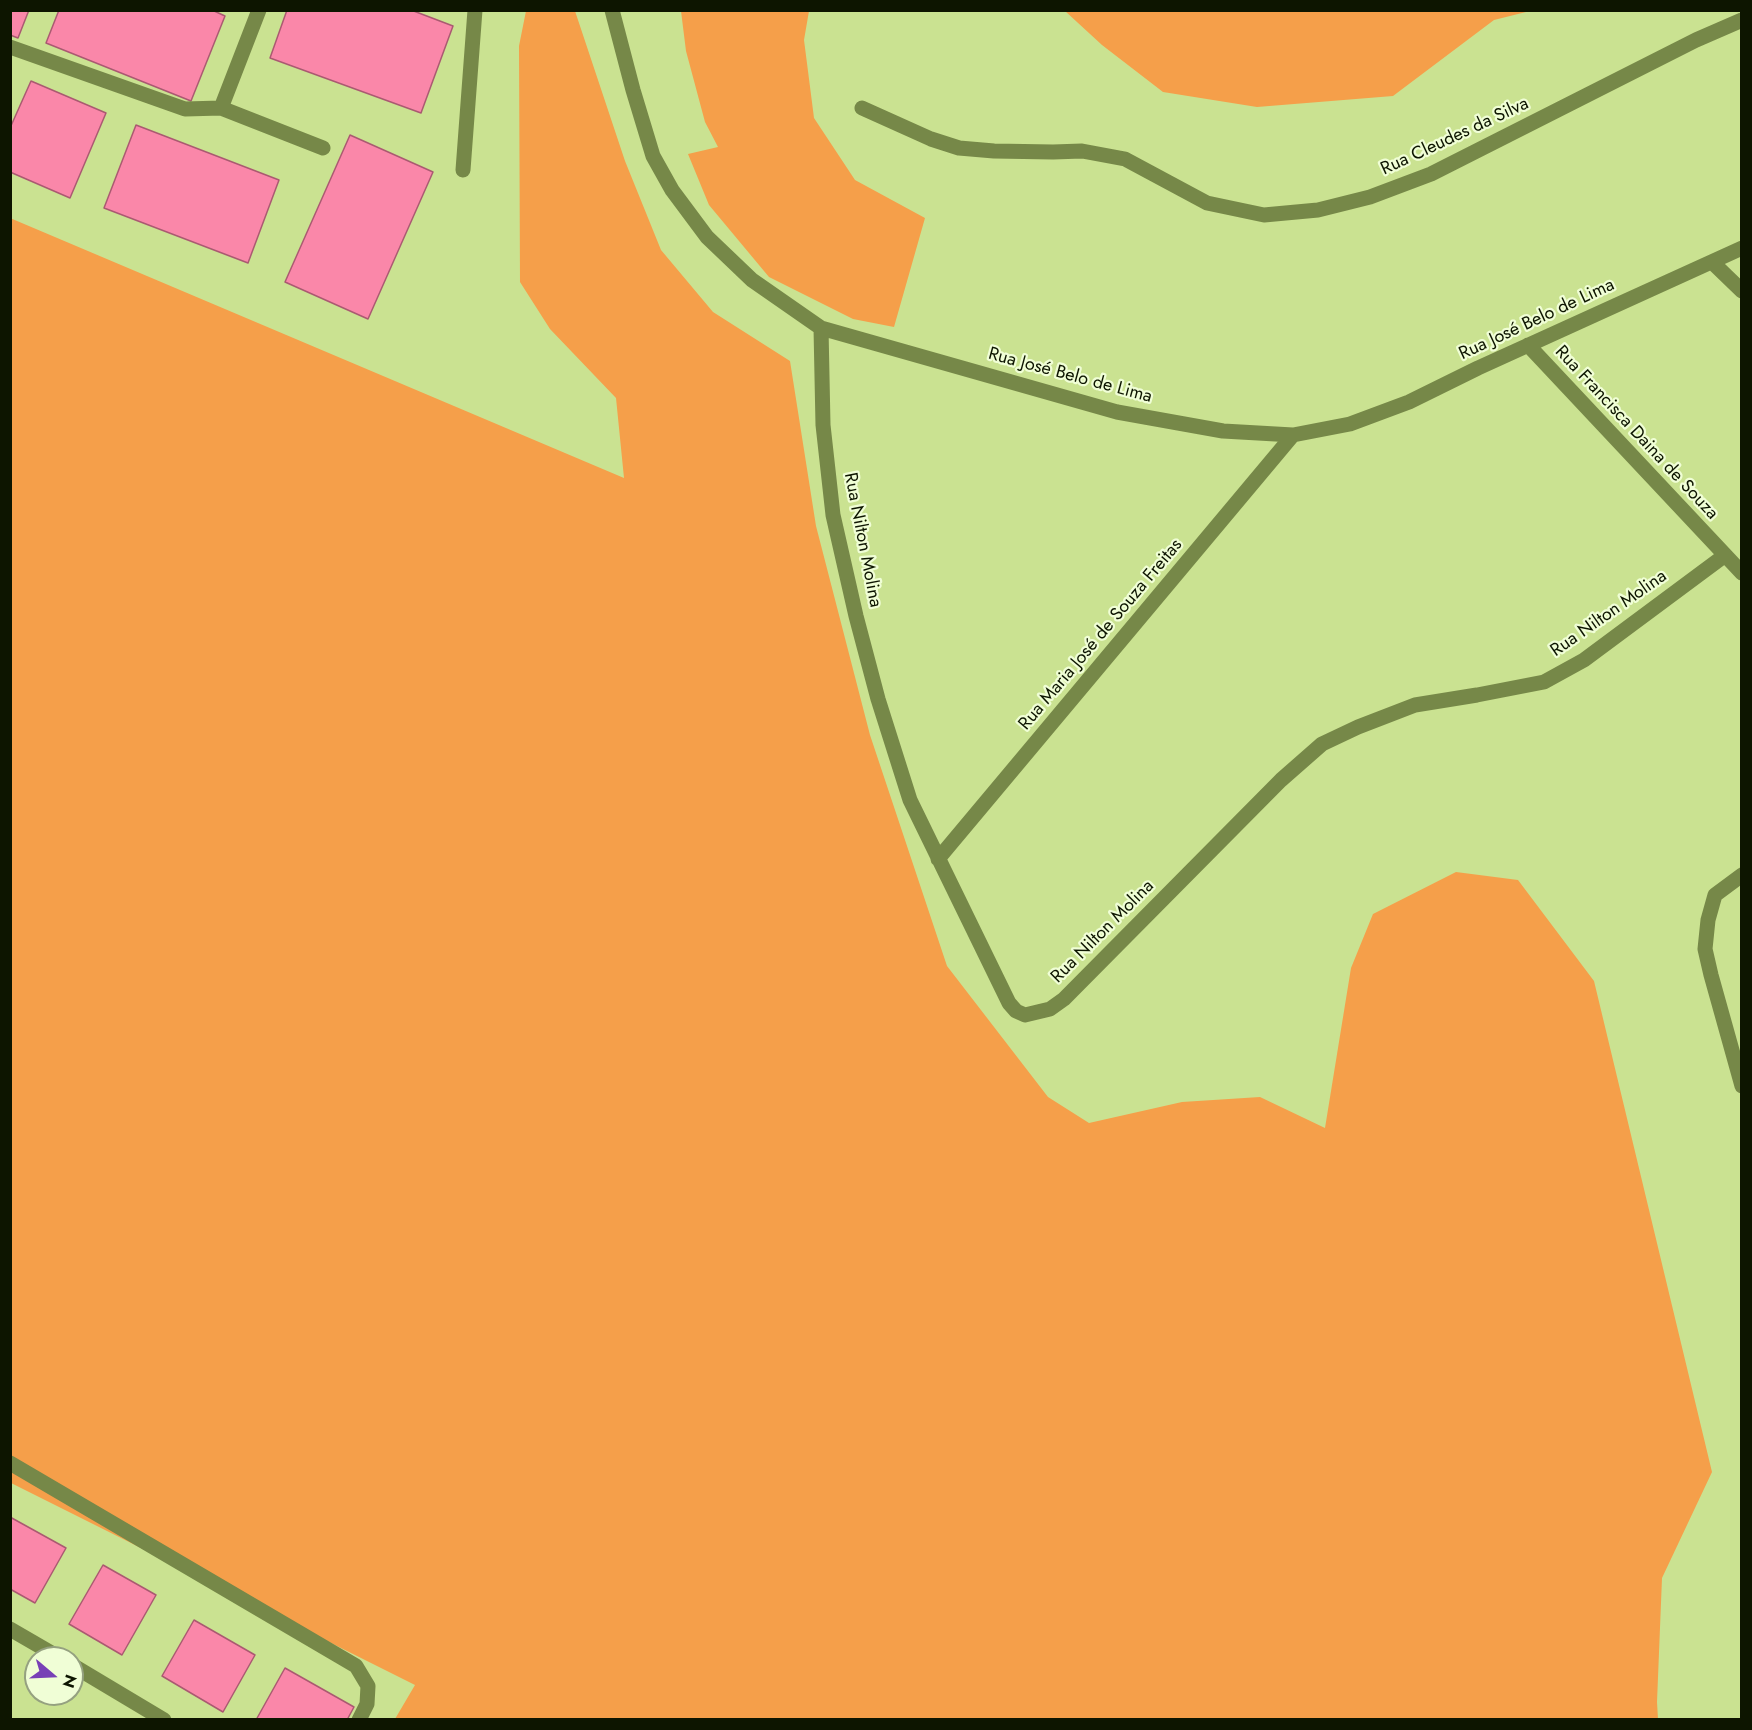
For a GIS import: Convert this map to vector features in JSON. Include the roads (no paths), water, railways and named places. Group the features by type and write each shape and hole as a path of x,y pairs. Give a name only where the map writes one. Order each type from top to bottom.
{"street":[{"path":"221,108 259,10"},
{"path":"463,170 476,10"},
{"name":"Rua José Belo de Lima","path":"612,10 653,156 672,190 707,237 752,280 821,328 1117,412 1223,431 1293,435 1350,424 1409,402 1742,248"},
{"name":"Rua Cleudes da Silva","path":"862,108 931,139 959,148 994,151 1082,151 1125,159 1207,203 1264,215 1318,210 1370,197 1431,174 1696,40 1742,20"},
{"path":"10,47 185,109 221,108 323,148"},
{"path":"1713,262 1742,291"},
{"name":"Rua Nilton Molina","path":"821,328 823,426 833,515 878,699 910,800 1009,1003 1016,1011 1025,1015 1050,1009 1064,999 1281,780 1322,744 1415,705 1544,682 1584,660 1724,556"},
{"name":"Rua Francisca Daina de Souza","path":"1528,345 1742,573"},
{"name":"Rua Maria José de Souza Freitas","path":"938,859 1293,435"},
{"path":"1741,875 1714,895 1708,920 1705,949 1742,1086"},
{"path":"10,1463 356,1666 368,1686 367,1704 359,1719"},
{"path":"10,1629 39,1646"},
{"path":"84,1672 164,1719"}]}
